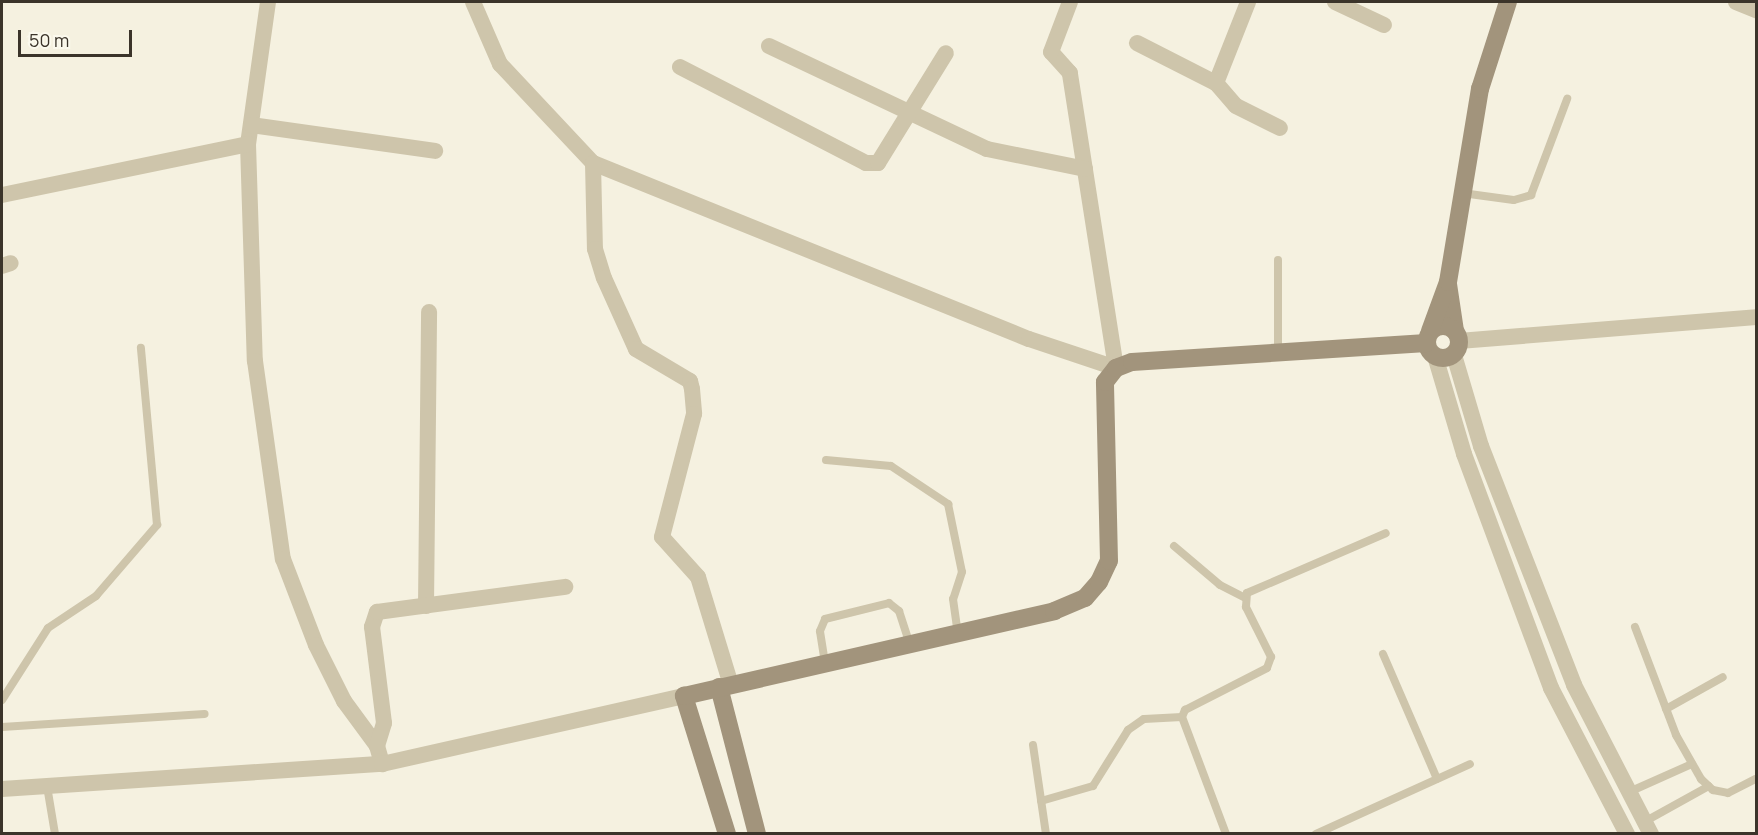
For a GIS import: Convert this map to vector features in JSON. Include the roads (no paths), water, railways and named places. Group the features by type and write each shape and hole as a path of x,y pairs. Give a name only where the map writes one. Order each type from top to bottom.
{"street":[{"path":"268,2 248,144 255,361 283,559 297,604 339,692 376,746 382,764"},
{"path":"472,2 500,64 593,163 1029,339 1116,368"},
{"path":"1071,2 1051,52 1070,73 1116,368"},
{"path":"1216,83 1248,2"},
{"path":"1335,2 1384,25"},
{"path":"1508,2 1480,89 1448,282 1431,344 1464,454 1551,688 1627,834"},
{"path":"1736,2 1756,10"},
{"path":"1137,43 1216,83 1236,106 1280,128"},
{"path":"770,45 910,114 1012,158 1085,169"},
{"path":"680,68 866,163 886,156 946,53"},
{"path":"251,125 435,151"},
{"path":"2,195 248,144"},
{"path":"593,163 595,249 604,278 636,349 690,381 692,389 692,423 663,515 662,537 698,577 725,686 757,834"},
{"path":"1448,282 1456,342 1481,446 1570,674 1647,828"},
{"path":"426,606 429,312"},
{"path":"2,789 382,764 958,634 1072,605 1099,582 1109,561 1105,382 1116,368 1132,362 1431,344 1756,317"},
{"path":"1431,344 1444,326 1456,342"},
{"path":"376,746 384,723 372,627 377,612 565,587"},
{"path":"684,696 727,834"}],"lane":[{"path":"1462,193 1514,200 1531,195 1567,99"},
{"path":"1278,260 1278,352"},
{"path":"2,700 48,628 96,596 157,525 141,348"},
{"path":"826,460 891,466 948,504 962,572 953,599 958,634"},
{"path":"1245,598 1250,589 1386,533"},
{"path":"1174,546 1220,585 1245,598 1271,657 1267,669 1185,710 1182,717 1226,834"},
{"path":"825,663 820,631 825,619 889,603 899,610 910,645"},
{"path":"1635,627 1666,708 1692,764 1709,786 1728,793 1756,778"},
{"path":"1383,654 1437,779"},
{"path":"1666,708 1723,677"},
{"path":"2,727 205,714"},
{"path":"1041,801 1093,786 1128,730 1144,719 1182,717"},
{"path":"1033,745 1046,834"},
{"path":"1316,834 1470,764"},
{"path":"1629,792 1692,764"},
{"path":"47,786 56,834"},
{"path":"1647,828 1709,786"}]}
